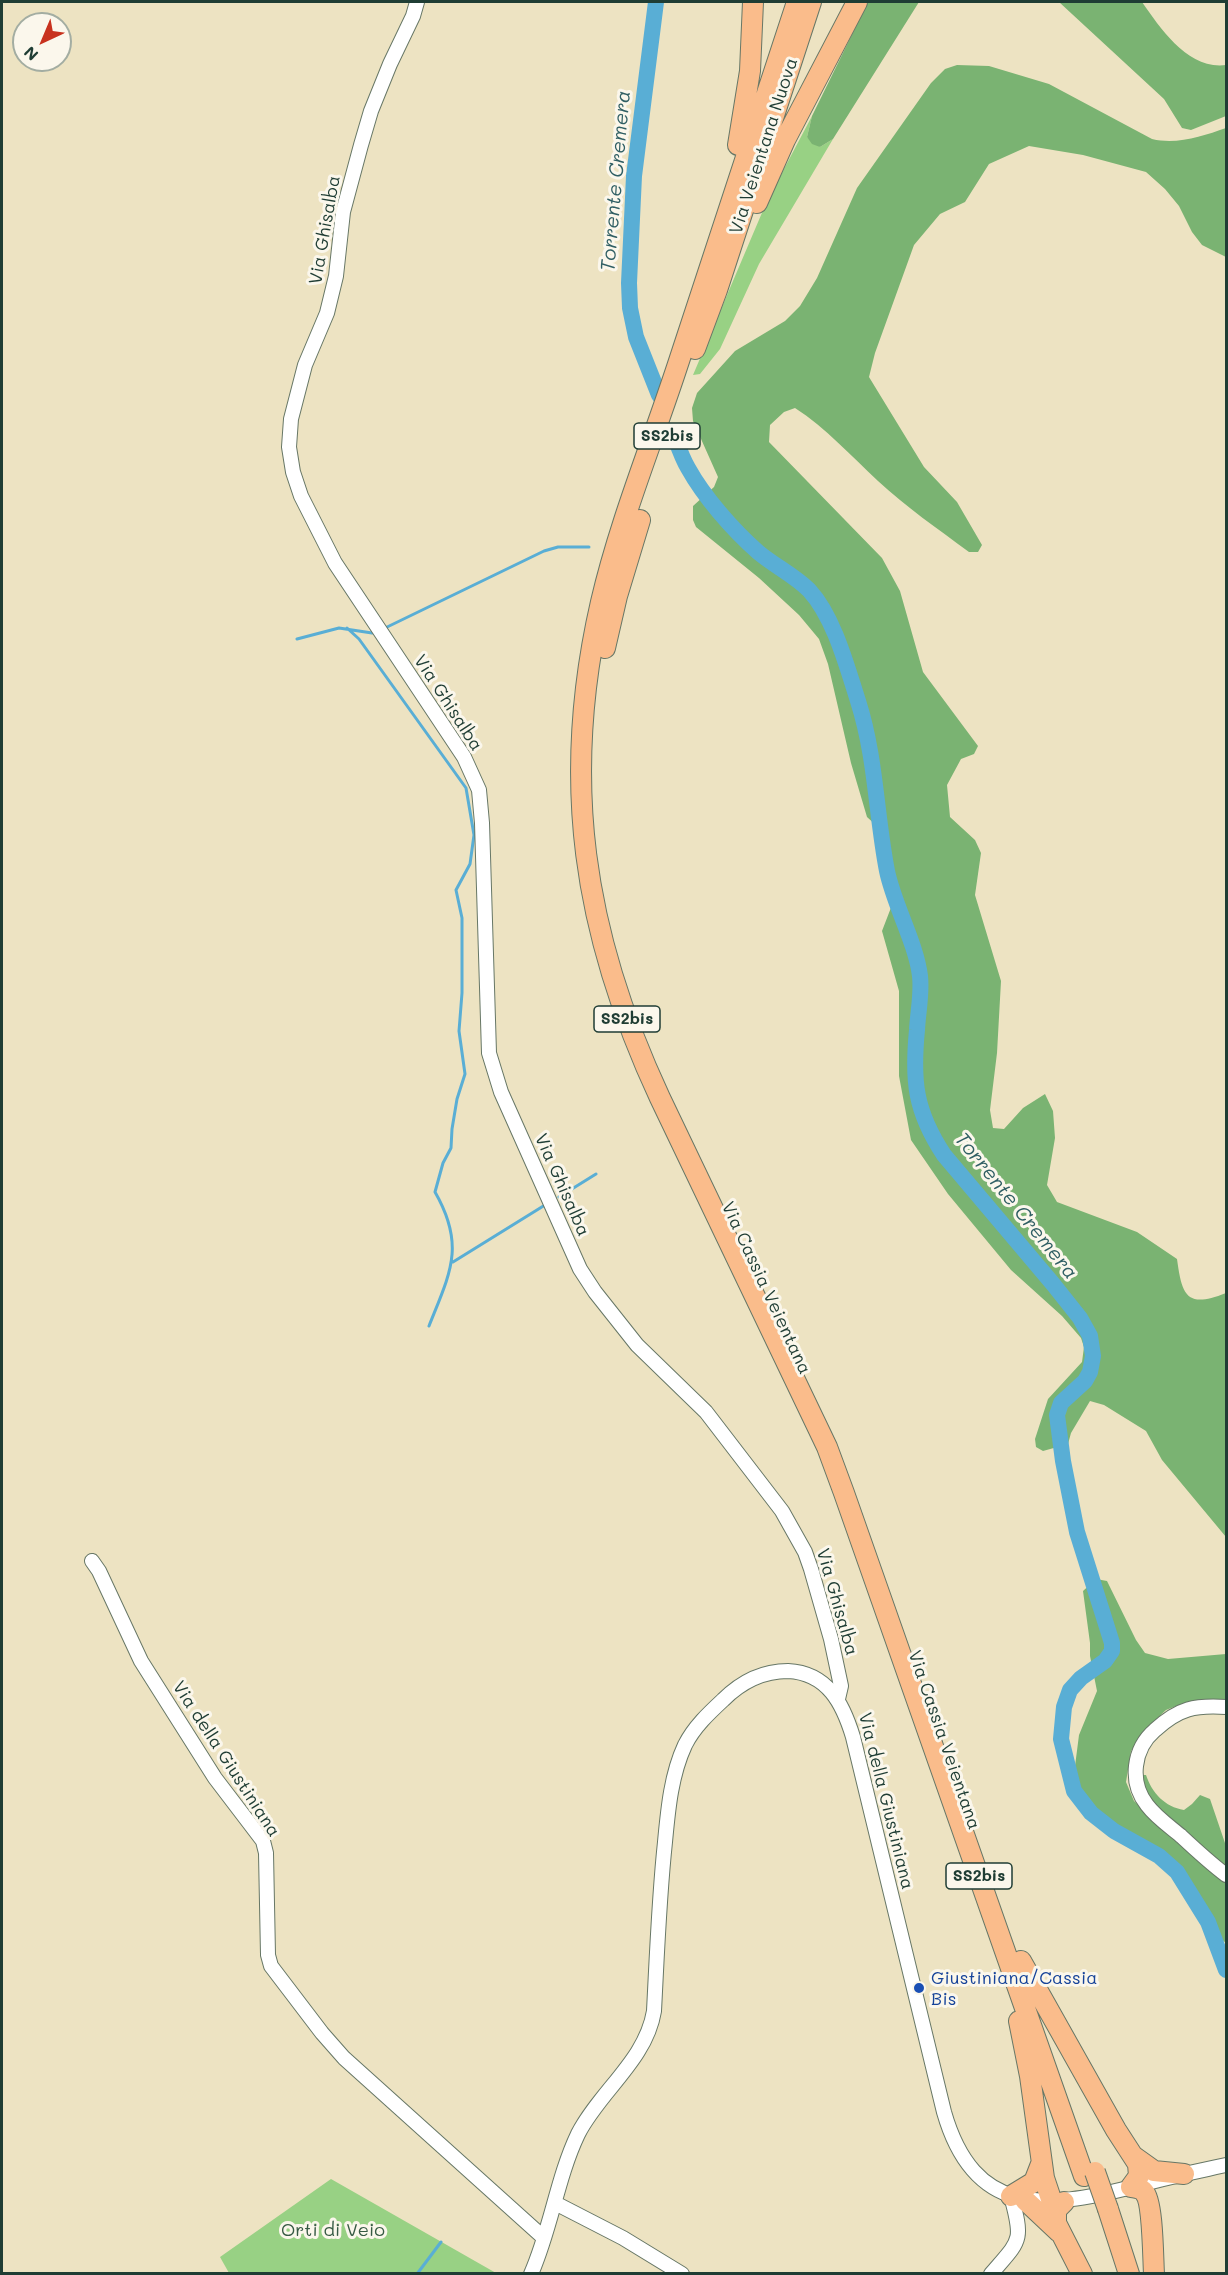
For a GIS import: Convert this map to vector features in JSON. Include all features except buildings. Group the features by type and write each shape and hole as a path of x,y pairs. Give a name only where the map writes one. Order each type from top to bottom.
{"highway":[{"path":"709,290 741,135 750,71 753,2"},
{"path":"709,290 797,2"},
{"name":"Via Veientana Nuova","path":"709,290 811,2"},
{"path":"709,290 857,2"},
{"name":"Via Cassia Veientana","path":"709,290 636,511 601,602 591,655 582,722 581,808 598,927 620,1001 649,1074 826,1447 853,1499 1089,2174 1129,2274"},
{"path":"1014,1958 1133,2156 1140,2174 1131,2187 1142,2190 1146,2194 1150,2212 1154,2274"},
{"path":"1014,1958 1041,2164 1058,2202 1056,2213 1059,2232 1082,2274"},
{"path":"1133,2156 1154,2171 1184,2174"},
{"path":"1041,2164 1034,2182 1018,2198 1059,2232"},
{"path":"1150,2212 1157,2193 1184,2174"},
{"name":"Via Cassia Veientana","path":"1102,2210 1116,2274"}],"street":[{"name":"Via Ghisalba","path":"417,2 375,101 363,137 344,212 336,276 327,313 305,364 289,433 291,465 304,502 335,563 464,757 479,790 489,1053 501,1092 580,1269 595,1292 637,1345 706,1412 782,1511 814,1577 841,1686 838,1699"},
{"name":"Via della Giustiniana","path":"92,1561 99,1570 141,1661 215,1778 263,1841 266,1854 268,1955 271,1966 344,2058 544,2238"},
{"name":"Via della Giustiniana","path":"531,2274 576,2138 589,2114 643,2045 651,2028 654,2011 661,1876 668,1814 679,1760 689,1737 710,1712 750,1679 769,1673 792,1671 809,1676 838,1699 843,1708 853,1737 949,2128 961,2153 972,2167 987,2182 1018,2198 1058,2202 1227,2165"},
{"path":"1227,1707 1198,1706 1173,1716 1156,1728 1144,1741 1138,1755 1136,1769 1138,1789 1149,1808 1227,1875"},
{"path":"991,2274 1017,2243 1018,2198"},
{"path":"555,2203 623,2238 682,2274"}],"green space":[{"path":"868,2 919,2 833,139 820,147 812,144 807,137 812,116"},
{"path":"1059,2 1142,2 1177,46 1200,61 1212,65 1226,65 1226,116 1191,130 1182,128 1164,99"},
{"path":"957,65 989,66 1049,84 1152,139 1180,140 1199,137 1226,128 1226,257 1202,245 1192,232 1179,206 1146,172 1083,155 1029,146 989,164 965,202 940,214 914,245 875,353 869,377 924,467 957,502 982,545 978,552 969,552 911,509 828,433 795,408 784,412 770,425 769,442 882,558 900,591 923,672 978,746 974,754 961,759 947,785 950,817 975,840 981,853 975,895 1001,981 997,1053 990,1110 993,1128 1004,1129 1023,1108 1045,1094 1053,1111 1055,1138 1047,1185 1057,1202 1137,1232 1177,1259 1181,1282 1188,1296 1202,1300 1226,1293 1226,1537 1162,1460 1146,1431 1104,1405 1090,1401 1071,1433 1068,1444 1043,1451 1036,1447 1035,1439 1048,1399 1082,1362 1084,1347 1081,1338 1062,1316 1011,1270 948,1194 911,1140 899,1076 899,991 882,931 892,905 879,828 867,817 851,763 828,664 819,639 799,615 759,578 696,527 693,520 693,506 714,487 718,477 693,421 692,408 697,393 735,351 785,321 800,306 817,278 857,188 931,83 945,69"},
{"path":"812,116 807,137 820,147 833,139 759,264 720,349 700,374 693,375 767,201"},
{"path":"1096,1579 1107,1581 1136,1640 1145,1653 1168,1659 1226,1654 1226,1700 1208,1699 1184,1703 1166,1710 1147,1728 1131,1751 1126,1782 1134,1801 1226,1881 1226,1943 1216,1935 1200,1899 1176,1866 1165,1854 1151,1849 1141,1850 1129,1845 1104,1823 1092,1802 1079,1786 1074,1774 1079,1735 1097,1691 1090,1656 1083,1591"},
{"path":"1142,1775 1146,1775 1160,1798 1171,1806 1184,1810 1200,1795 1210,1799 1226,1846 1226,1872 1148,1804"},
{"name":"Orti di Veio","path":"331,2179 496,2273 229,2273 220,2257"}],"waterway":[{"name":"Torrente Cremera","path":"656,2 634,176 629,283 630,308 636,337 659,395"},
{"name":"Torrente Cremera","path":"674,435 688,468 720,513 758,552 809,590 833,628 858,701 869,743 890,884 918,963 921,989 915,1065 921,1110 944,1155 1053,1284 1080,1318 1090,1336 1093,1356 1090,1372 1085,1381 1061,1403 1057,1415 1063,1461 1077,1532 1112,1643 1112,1651 1105,1661 1081,1678 1070,1690 1064,1707 1061,1739 1074,1791 1091,1813 1114,1831 1159,1856 1177,1872 1208,1922 1226,1970"},
{"path":"383,629 544,551 558,547 589,547"},
{"path":"297,639 339,628 372,633 377,631"},
{"path":"347,628 359,639 466,788 474,835 470,864 456,890 462,918 462,993 459,1031 465,1074 457,1099 451,1148 443,1163 435,1192 445,1211 450,1228 452,1259 429,1326"},
{"path":"559,1197 596,1174"},
{"path":"453,1262 545,1205"},
{"path":"417,2274 441,2242"}],"place":[{"name":"Giustiniana/Cassia Bis","path":"919,1988"}]}
